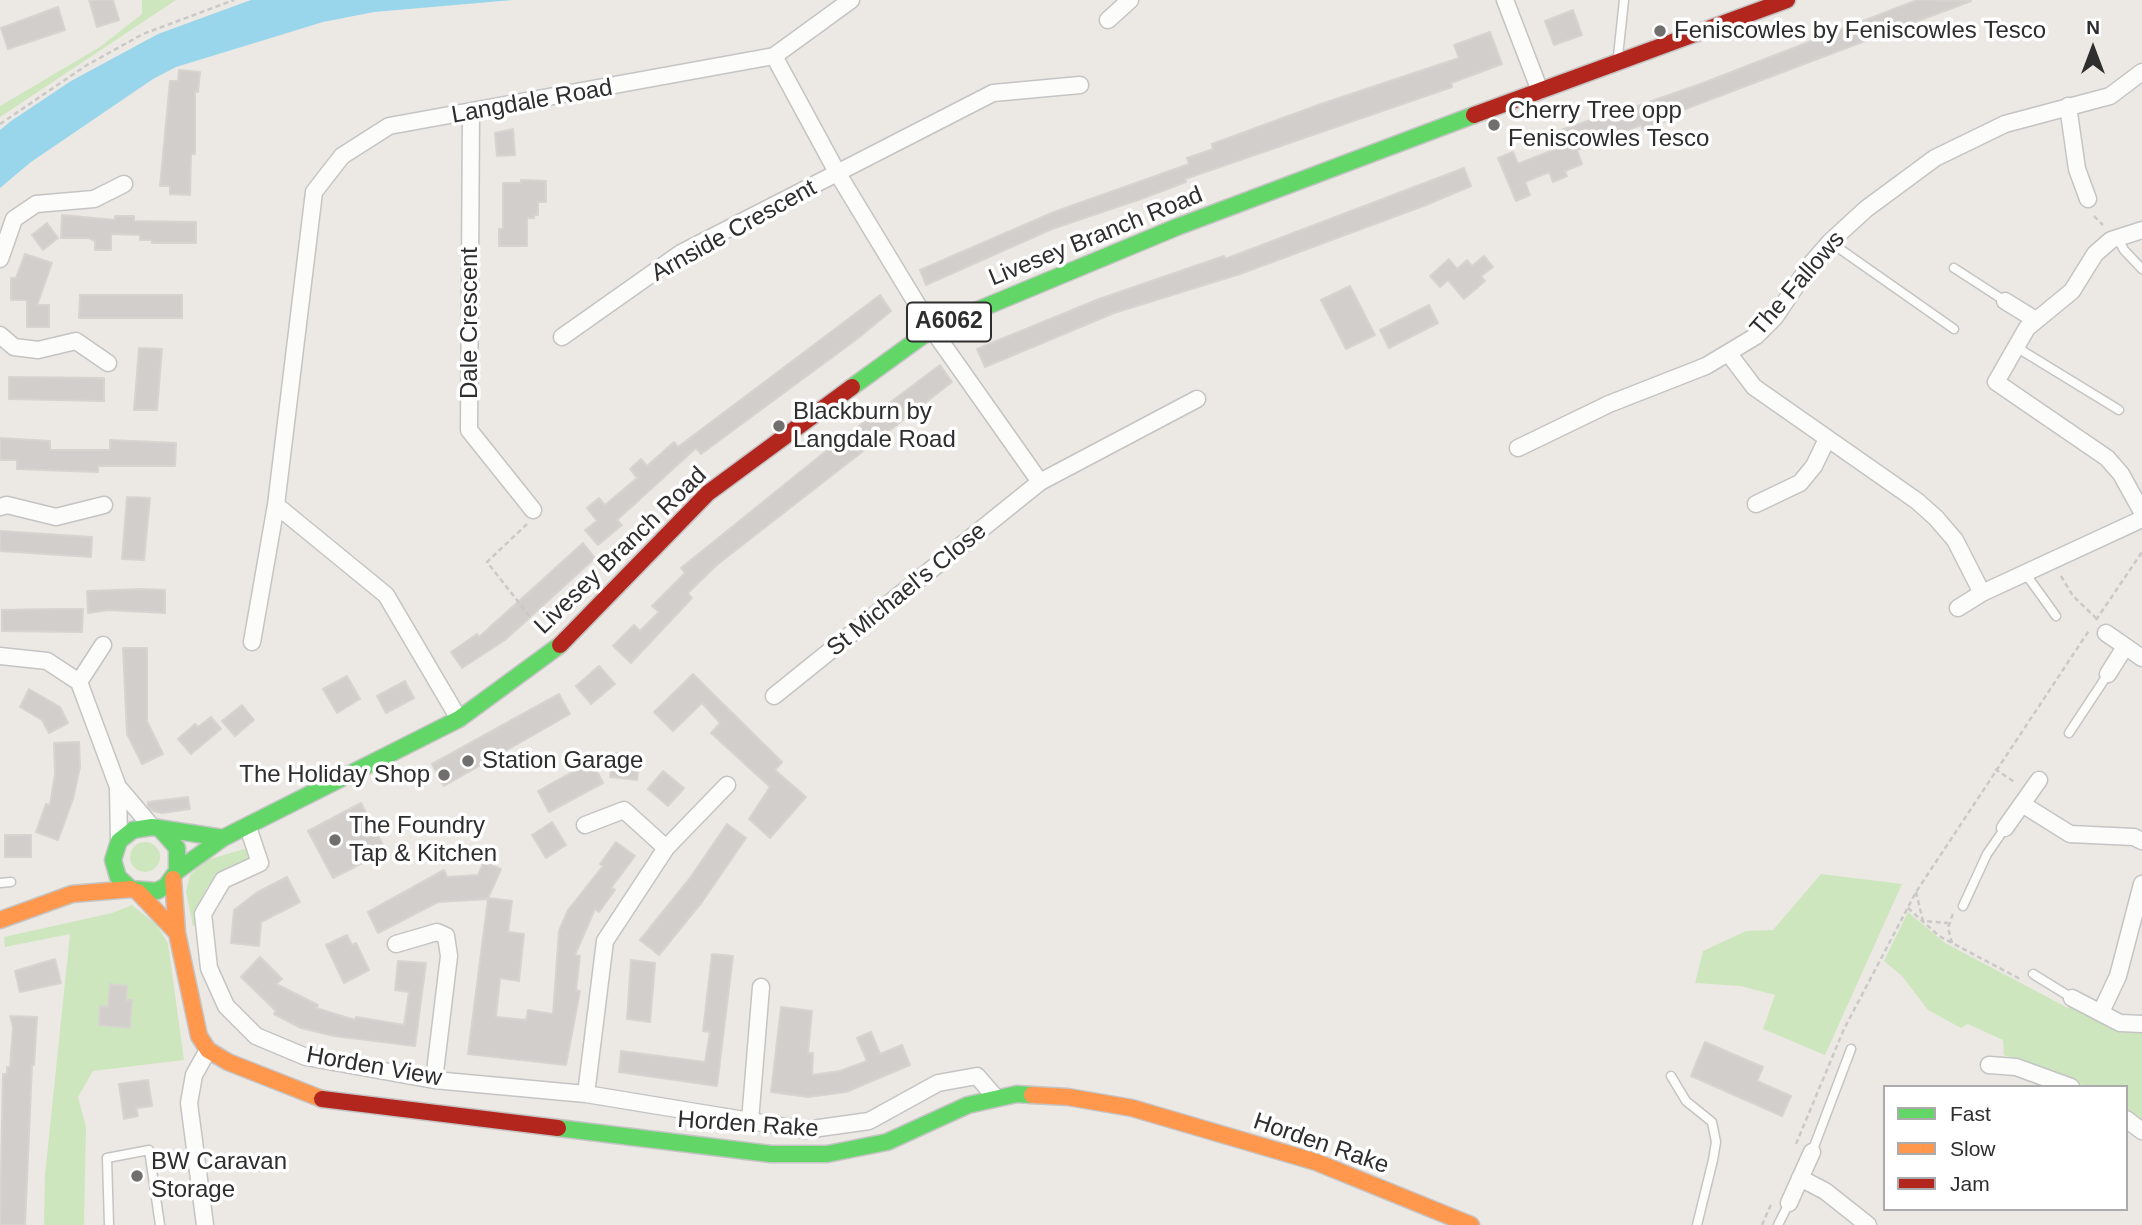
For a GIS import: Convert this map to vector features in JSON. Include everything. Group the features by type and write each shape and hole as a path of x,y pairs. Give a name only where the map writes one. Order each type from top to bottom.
{"main road":[{"name":"Livesey Branch Road","path":"0,920 72,894 157,891 223,838 459,719 568,639 708,493 932,329 1177,227 1781,1"},
{"name":"Livesey Branch Road","path":"72,894 133,830 157,829 223,838"},
{"path":"157,829 177,848 177,933 192,1016 199,1036 208,1050"},
{"path":"116,846 114,869 177,933"},
{"name":"Horden Rake","path":"208,1050 247,1071 318,1098 771,1154 827,1154 887,1142 968,1105 996,1098 1040,1095 1132,1108 1316,1162 1471,1225"}],"street":[{"path":"851,0 774,57 838,174 932,329 1040,482"},
{"path":"1108,20 1130,0"},
{"path":"1505,0 1540,91"},
{"name":"Langdale Road","path":"252,642 276,505 314,192 342,156 389,126 774,57"},
{"name":"The Fallows","path":"1518,448 1609,404 1729,354 1767,327 1830,242 1866,209 1946,151 2005,124 2110,96 2142,72"},
{"name":"Arnside Crescent","path":"562,337 681,253 993,93 1080,85"},
{"path":"2068,106 2077,169 2088,199"},
{"name":"Dale Crescent","path":"471,113 469,430 533,510"},
{"path":"0,259 14,219 36,204 93,199 124,184"},
{"path":"2142,230 2114,239 2095,254 2072,291 2036,320 2015,347 1996,382 2107,458 2121,474 2142,512"},
{"path":"2006,301 2036,320"},
{"path":"0,335 14,347 38,350 76,341 108,363"},
{"path":"1729,354 1743,377 1754,387 1936,518 1955,540 1982,593"},
{"name":"St Michael's Close","path":"774,696 1040,482 1197,400"},
{"path":"1756,504 1800,483 1814,466 1827,439"},
{"path":"0,507 7,505 56,517 104,505"},
{"path":"276,505 386,594 459,719"},
{"path":"1958,608 1982,593 2142,519"},
{"path":"2106,633 2142,658"},
{"path":"79,682 103,645"},
{"path":"2109,674 2125,647"},
{"path":"0,656 47,661 79,682 118,787 116,846"},
{"path":"586,1094 606,942 666,848 727,785"},
{"path":"118,787 157,829"},
{"path":"2005,828 2030,792 2070,834 2134,837 2142,841"},
{"path":"585,825 624,810 666,848"},
{"name":"Horden View","path":"248,827 260,863 223,880 203,914 209,968 226,1006 256,1037 306,1057 435,1080 586,1094 805,1130 869,1121 938,1083 977,1076 996,1098"},
{"path":"2101,1012 2121,967 2142,884"},
{"path":"397,944 437,932 446,936 449,956 435,1080"},
{"path":"750,1121 761,987"},
{"path":"2072,998 2126,1025 2142,1024"},
{"path":"205,1225 189,1102 194,1075 208,1050"},
{"path":"1989,1065 2016,1066 2066,1085"},
{"path":"1789,1203 1812,1152"},
{"path":"1800,1178 1825,1191 1868,1225"}],"lane":[{"path":"1618,60 1624,0"},
{"path":"2114,239 2142,269"},
{"path":"1830,242 1954,330"},
{"path":"1954,268 2006,301"},
{"path":"2015,347 2119,410"},
{"path":"2025,573 2056,616"},
{"path":"2070,733 2109,674"},
{"path":"1963,906 1978,871 2005,828"},
{"path":"0,883 11,882"},
{"path":"2033,974 2072,998"},
{"path":"1812,1152 1851,1049"},
{"path":"1671,1076 1686,1101 1712,1122 1714,1132 1713,1160 1697,1225"},
{"path":"108,1225 107,1158 149,1150 160,1225"},
{"path":"1778,1225 1789,1203"}],"path":[{"path":"0,124 87,65 143,34 234,0"},
{"path":"2088,199 2095,218 2114,239"},
{"path":"533,510 537,514 486,562 546,637"},
{"path":"1923,921 1916,892 1995,769 2142,552"},
{"path":"2052,561 2073,596 2097,619"},
{"path":"1995,769 2030,792"},
{"path":"1954,945 1948,936 1948,923 1956,907 1963,906"},
{"path":"1908,908 1954,945 2028,983"},
{"path":"1923,921 1948,923"}],"green space":[{"path":"142,0 176,0 0,117 0,106 100,47 142,14"},
{"path":"145,842 151,843 159,851 159,863 151,871 145,872 139,871 131,863 130,857 131,851 139,843"},
{"path":"244,849 253,852 250,861 220,875 207,887 201,900 196,926 193,926 186,892 190,875 207,860"},
{"path":"1821,874 1902,884 1825,1055 1763,1029 1775,995 1741,986 1695,983 1703,951 1746,931 1773,930"},
{"path":"132,905 156,924 168,943 184,1060 93,1071 78,1097 86,1127 84,1225 44,1225 45,1175 70,934 5,947 4,937 112,913"},
{"path":"1908,912 1945,943 2068,1008 2071,1004 2142,1031 2142,1121 2128,1110 2128,1085 2083,1085 2004,1055 2003,1040 1968,1024 1961,1028 1928,1010 1902,976 1884,961"}],"water":[{"path":"251,0 513,0 374,12 323,22 176,67 153,79 31,162 0,188 0,130 11,121 71,81 158,34"}],"building":[{"path":"89,0 113,0 119,20 97,27"},
{"path":"1917,0 1971,1 1665,117 1667,121 1643,130 1641,125 1577,150 1582,164 1565,171 1567,176 1553,182 1549,172 1525,182 1530,195 1516,201 1498,158 1513,152 1518,164 1558,148 1552,133 1594,119 1595,121 1703,83"},
{"path":"58,7 65,30 8,49 1,28"},
{"path":"1573,10 1582,35 1554,45 1545,21"},
{"path":"1490,32 1502,64 1451,83 1452,87 1185,179 1186,182 1141,199 1052,229 926,285 920,270 1054,212 1189,164 1187,158 1213,149 1212,144 1459,58 1454,45"},
{"path":"179,70 200,72 198,92 195,91 195,154 191,154 190,195 170,194 170,186 160,186 170,81 178,81"},
{"path":"513,129 515,155 497,156 495,133"},
{"path":"1464,168 1471,186 1426,205 1240,274 1114,313 985,367 977,349 1099,299 1224,256 1225,259"},
{"path":"521,180 546,181 546,202 538,202 538,215 527,218 527,246 499,246 499,229 503,229 503,183 521,183"},
{"path":"62,215 115,220 115,216 134,216 134,221 196,222 196,243 152,243 152,240 140,240 140,235 111,234 111,250 95,250 95,241 89,238 61,238"},
{"path":"47,223 58,238 43,250 32,235"},
{"path":"25,254 52,263 37,305 49,305 49,327 27,327 27,300 11,300 11,278 16,278"},
{"path":"1484,256 1493,267 1481,276 1485,281 1464,299 1448,280 1440,287 1430,276 1449,259 1457,269 1467,260 1472,266"},
{"path":"1350,286 1375,335 1346,349 1321,300"},
{"path":"80,295 182,295 182,318 79,318"},
{"path":"880,295 891,311 857,339 701,454 696,448 617,520 622,525 598,545 585,530 597,521 587,508 599,498 605,505 637,478 630,469 641,459 647,466 674,442 678,447"},
{"path":"1429,305 1438,323 1389,348 1380,330"},
{"path":"139,348 162,349 157,410 134,410"},
{"path":"940,365 952,382 718,564 688,593 692,598 631,663 613,646 634,625 640,631 659,612 652,606 685,573 681,568 836,443"},
{"path":"9,377 104,378 104,401 9,399"},
{"path":"0,438 50,441 50,450 110,450 110,440 176,443 175,466 98,466 98,472 17,469 17,460 0,460"},
{"path":"127,497 150,498 144,560 122,559"},
{"path":"0,531 92,537 91,557 0,551"},
{"path":"583,543 595,558 505,640 462,668 451,652 477,634 479,637"},
{"path":"165,590 165,613 108,610 88,613 87,591"},
{"path":"83,609 82,632 2,631 2,610"},
{"path":"123,648 147,648 147,721 163,754 142,764 127,734"},
{"path":"599,666 615,684 591,704 576,686"},
{"path":"693,674 782,762 775,770 806,797 770,838 749,819 770,787 711,733 720,723 702,703 673,731 654,712"},
{"path":"347,676 360,699 337,713 323,689"},
{"path":"405,681 414,698 386,713 377,696"},
{"path":"29,689 60,707 68,723 49,733 42,720 20,707"},
{"path":"559,694 570,714 444,786 432,764"},
{"path":"242,705 254,720 235,736 222,721"},
{"path":"211,717 221,729 191,754 178,739 195,724 198,727"},
{"path":"79,742 80,767 73,799 58,840 36,832 46,804 50,805 55,774 54,743"},
{"path":"613,753 640,756 637,780 610,777"},
{"path":"592,761 603,783 549,812 538,791"},
{"path":"663,771 684,788 668,806 648,789"},
{"path":"188,797 190,809 162,813 153,811 148,806 148,802"},
{"path":"361,803 386,851 333,878 308,831"},
{"path":"552,822 566,845 546,858 532,835"},
{"path":"727,824 746,838 702,902 659,955 640,940 690,878"},
{"path":"5,835 31,835 31,857 5,857"},
{"path":"616,842 635,856 611,888 615,890 599,912 595,909 575,955 580,956 576,990 580,991 566,1065 468,1054 488,899 438,902 378,933 368,912 444,870 447,877 478,875 484,862 501,869 488,898 512,901 508,932 524,934 519,981 500,978 496,1017 526,1020 528,1010 553,1014 559,931 568,910 603,866 600,864"},
{"path":"287,877 300,902 261,922 259,946 231,943 234,910 256,893"},
{"path":"347,935 352,945 356,943 369,970 344,983 326,945"},
{"path":"712,954 733,956 717,1086 619,1072 621,1051 705,1062 710,1032 703,1031"},
{"path":"260,957 282,979 276,984 318,1005 316,1008 355,1020 356,1017 404,1025 409,992 395,990 398,961 426,963 415,1046 334,1036 301,1028 274,1014 276,1011 241,977"},
{"path":"55,959 61,983 20,992 15,971"},
{"path":"631,960 655,963 650,1022 627,1019"},
{"path":"110,984 127,986 126,1000 132,1000 130,1028 99,1025 100,1006 108,1007"},
{"path":"781,1007 812,1011 808,1053 813,1053 812,1075 840,1071 867,1061 857,1038 871,1032 880,1054 902,1045 910,1065 846,1092 808,1097 771,1092"},
{"path":"10,1016 37,1017 32,1065 25,1225 0,1225 3,1074 7,1074 7,1067 10,1067 13,1027"},
{"path":"1705,1042 1763,1067 1757,1081 1791,1096 1782,1116 1691,1076"},
{"path":"148,1080 152,1106 136,1108 138,1116 124,1119 119,1084"}],"traffic: fast":[{"path":"852,387 932,329 1177,227 1474,115"},
{"path":"177,871 223,838 459,719 560,645"},
{"path":"162,831 177,848 177,871 166,886 157,891 131,889 118,877 113,860 119,841 133,830 152,827 223,838"},
{"path":"558,1128 771,1154 827,1154 887,1142 968,1105 1017,1094 1032,1095"}],"traffic: slow":[{"path":"173,879 177,933 199,1036 208,1050 228,1062 322,1099"},
{"path":"0,920 72,894 131,889"},
{"path":"138,892 177,933"},
{"path":"1032,1095 1068,1097 1132,1108 1316,1162 1471,1225"}],"traffic: jam":[{"path":"1474,115 1787,0"},
{"path":"560,645 708,493 852,387"},
{"path":"322,1099 558,1128"}],"place":[{"name":"Feniscowles by Feniscowles Tesco","path":"1660,31"},
{"name":"Cherry Tree opp Feniscowles Tesco","path":"1494,125"},
{"name":"Blackburn by Langdale Road","path":"779,426"},
{"name":"Station Garage","path":"468,761"},
{"name":"The Holiday Shop","path":"444,775"},
{"name":"The Foundry Tap & Kitchen","path":"335,840"},
{"name":"BW Caravan Storage","path":"137,1176"}]}
